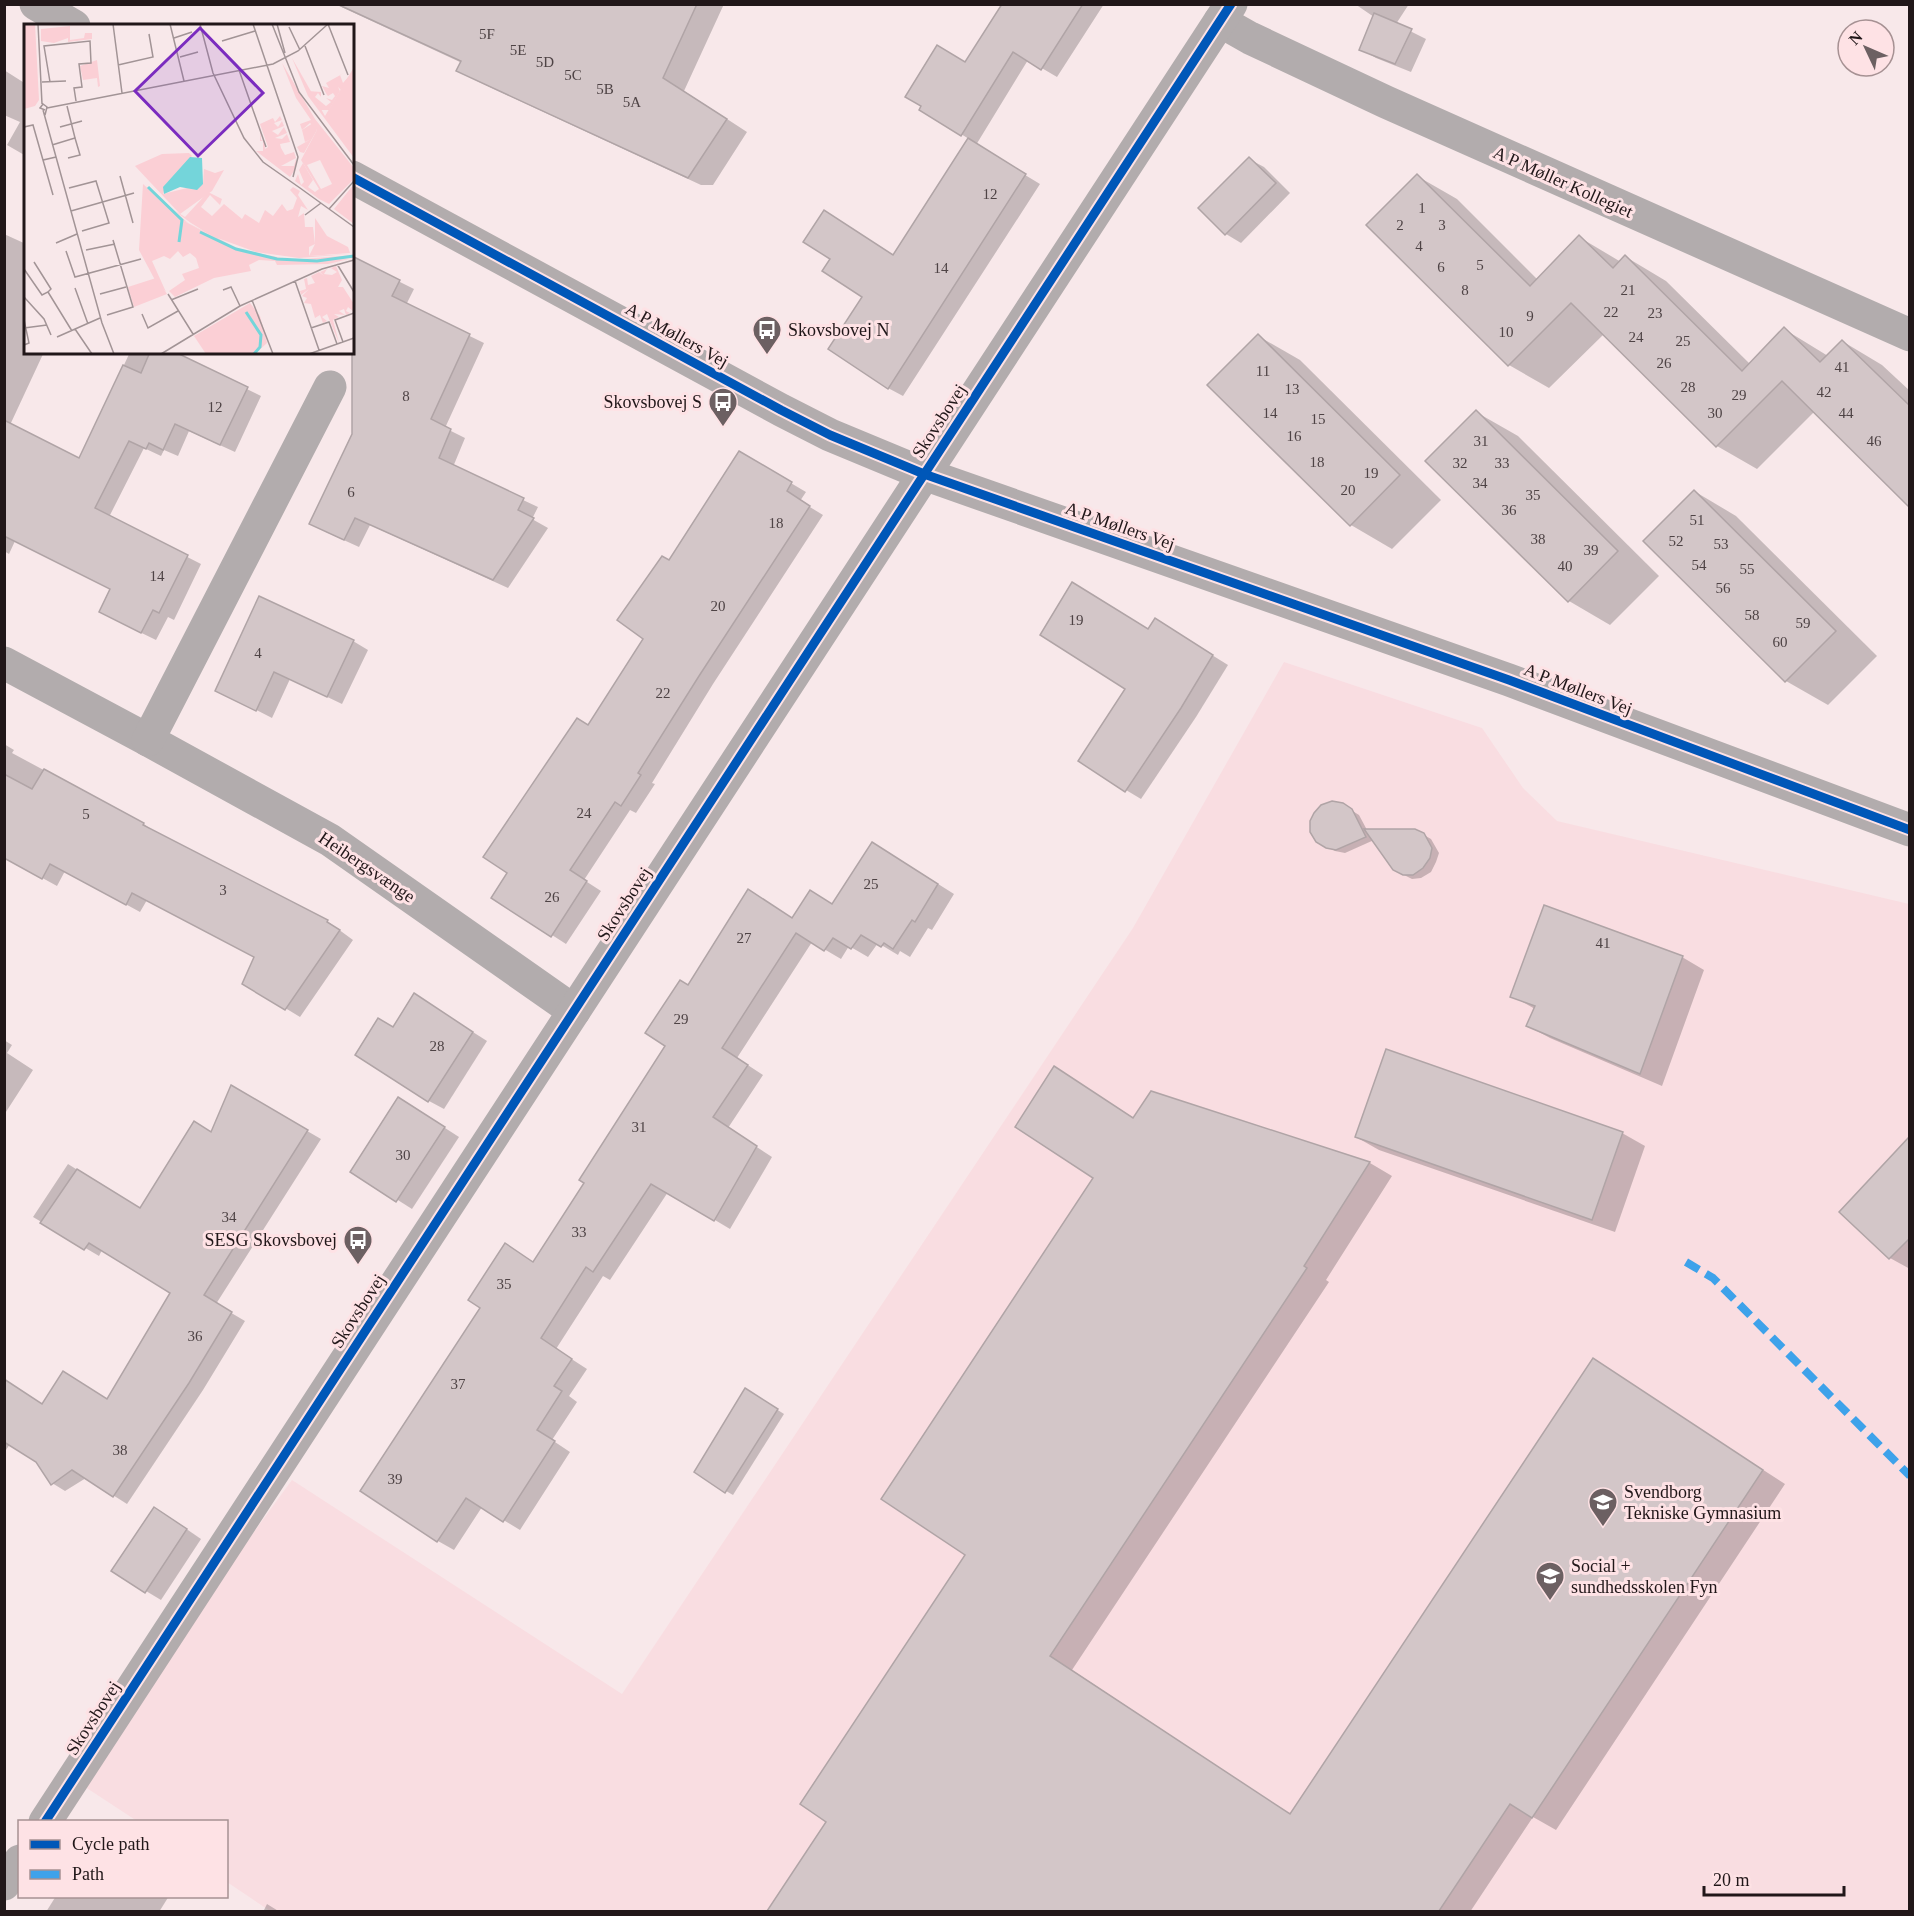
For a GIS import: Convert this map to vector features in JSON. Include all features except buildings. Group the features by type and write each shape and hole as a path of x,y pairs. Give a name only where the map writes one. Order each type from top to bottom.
{"street":[{"path":"36,4 71,24"},
{"name":"A P Møller Kollegiet","path":"1226,13 1237,32 1386,102 1910,335"},
{"name":"Skovsbovej","path":"46,1820 1226,13"},
{"name":"A P Møllers Vej","path":"354,178 838,439 924,474 1509,680 1910,830"},
{"path":"148,740 330,387"},
{"name":"Heibergsvænge","path":"4,663 330,840 574,1011"},
{"path":"4,1884 18,1864"}],"shaded area":[{"path":"1284,662 1482,728 1523,788 1557,821 1909,904 1909,1911 270,1911 228,1883 228,1820 135,1820 73,1779 292,1480 622,1694 1133,928"}],"marked path":[{"path":"1686,1262 1713,1278 1910,1476"}],"cycle path":[{"path":"46,1820 1231,4"},
{"path":"354,178 830,435 924,474 1509,680 1910,830"}],"place":[{"name":"Skovsbovej N","path":"767,356"},
{"name":"Skovsbovej S","path":"723,428"},
{"name":"SESG Skovsbovej","path":"358,1266"},
{"name":"Svendborg Tekniske Gymnasium","path":"1603,1528"},
{"name":"Social + sundhedsskolen Fyn","path":"1550,1602"}]}
